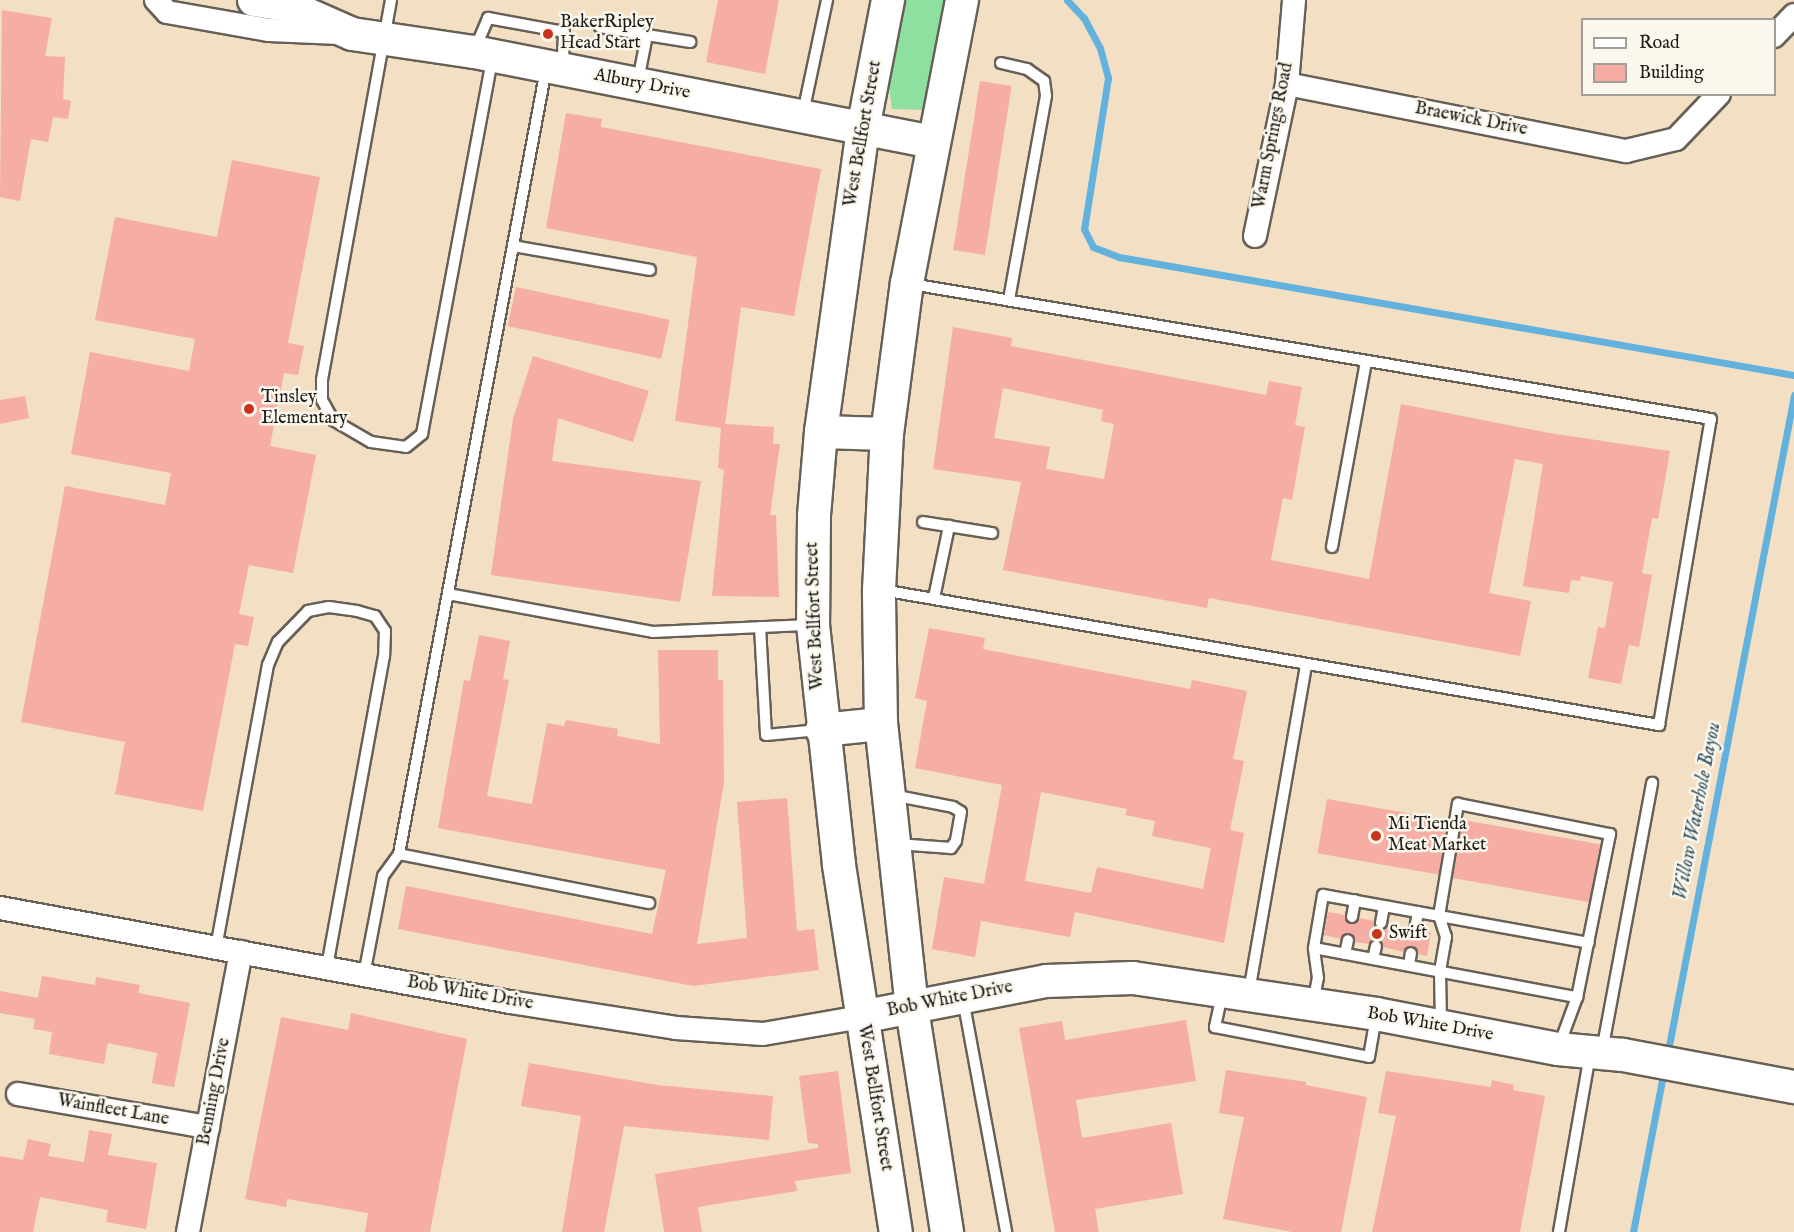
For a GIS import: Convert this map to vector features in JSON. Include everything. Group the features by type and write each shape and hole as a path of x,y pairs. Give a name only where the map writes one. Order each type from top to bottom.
{"main road":[{"name":"Albury Drive","path":"254,0 286,3 352,34 484,54 932,142"},
{"name":"West Bellfort Street","path":"888,0 863,129 821,432 814,516 813,625 822,730 861,1017 896,1232"},
{"path":"947,1232 912,1008 880,724 879,590 887,434 907,283 932,142 962,0"},
{"path":"821,432 887,434"},
{"path":"822,730 880,724"},
{"name":"Bob White Drive","path":"861,1017 1046,981 1087,978 1164,981 1312,1007 1376,1014 1558,1049 1605,1053 1794,1088"}],"street":[{"name":"Warm Springs Road","path":"1255,236 1287,84 1294,0"},
{"name":"Albury Drive","path":"162,6 268,30 352,34"},
{"path":"1776,34 1794,15"},
{"name":"Braewick Drive","path":"1287,84 1626,151 1676,140 1717,96"},
{"name":"Bob White Drive","path":"0,908 364,975 676,1028 763,1034 861,1017"},
{"name":"Benning Drive","path":"188,1232 241,952"},
{"name":"Wainfleet Lane","path":"18,1094 208,1127"}],"lane":[{"path":"391,0 323,359 322,400 333,420 347,431 390,446 406,447 422,434 484,54"},
{"path":"802,117 827,0"},
{"path":"600,27 690,42"},
{"path":"638,84 647,35"},
{"path":"1001,63 1028,69 1044,81 1046,96 1009,300"},
{"path":"364,975 383,876 399,854 513,246 555,68"},
{"path":"513,246 650,270"},
{"path":"879,590 1659,725 1711,419 907,283"},
{"path":"1332,547 1366,361"},
{"path":"923,522 992,533"},
{"path":"934,598 949,526"},
{"path":"448,594 653,632 813,625"},
{"path":"216,948 268,665 278,642 308,612 329,607 375,616 385,631 378,685 327,968"},
{"path":"760,627 766,735 822,730"},
{"path":"1306,664 1236,993 1215,1027 1369,1057 1376,1014"},
{"path":"1558,1232 1605,1053 1652,783"},
{"path":"889,794 953,807 961,812 956,841 951,848 894,843"},
{"path":"1441,1026 1440,971 1446,938 1439,916 1458,804 1610,834 1577,997 1558,1049"},
{"path":"399,854 649,903"},
{"path":"1312,1007 1318,978 1314,948 1323,895 1589,943"},
{"path":"1352,917 1355,900"},
{"path":"1381,922 1384,906"},
{"path":"1415,929 1418,912"},
{"path":"1345,954 1348,940"},
{"path":"1373,959 1376,946"},
{"path":"1314,948 1577,997"},
{"path":"1409,965 1411,953"},
{"path":"962,998 1006,1232"}],"green space":[{"path":"902,0 944,0 924,110 892,109 888,79"}],"building":[{"path":"718,0 779,0 765,74 706,62"},
{"path":"2,10 52,18 45,56 65,57 63,99 71,101 68,119 53,117 48,142 31,139 20,201 0,197"},
{"path":"980,81 1012,86 985,255 953,250"},
{"path":"566,113 602,119 601,127 821,169 794,316 741,307 725,424 774,427 773,444 780,444 770,515 776,515 779,597 712,596 724,470 718,468 721,428 675,421 697,257 546,228"},
{"path":"232,160 320,177 288,343 304,346 298,375 284,373 270,446 316,455 293,573 249,565 239,614 254,617 248,646 235,644 203,811 115,794 125,742 21,722 65,486 165,505 171,473 71,454 90,352 189,371 195,339 95,320 115,217 217,237"},
{"path":"516,287 670,320 661,359 508,326"},
{"path":"953,327 1012,338 1011,346 1266,395 1269,381 1302,387 1295,425 1305,427 1292,500 1283,498 1271,560 1369,579 1401,404 1549,433 1670,451 1658,519 1652,518 1642,573 1652,575 1639,647 1629,645 1621,684 1588,678 1598,627 1605,628 1613,582 1581,576 1580,581 1571,580 1569,593 1523,586 1543,464 1515,459 1489,593 1531,601 1520,656 1209,598 1207,608 1003,570 1021,482 933,469","holes":["1003,388 1103,410 1101,421 1114,424 1104,479 1046,469 1050,447 994,438"]},
{"path":"533,356 649,391 633,442 558,418 552,461 701,481 680,602 491,575 513,419"},
{"path":"25,396 29,418 0,424 0,400"},
{"path":"929,628 985,638 983,649 1190,689 1192,680 1247,691 1233,759 1244,761 1230,830 1244,833 1224,943 1075,912 1070,937 981,921 975,957 932,949 944,877 984,884 1002,785 915,768 927,701 915,698","holes":["1041,792 1127,809 1125,815 1155,821 1152,836 1211,848 1203,889 1097,867 1091,893 1025,881"]},
{"path":"479,635 510,641 503,679 509,680 487,796 532,804 547,723 564,726 566,720 618,729 617,736 660,744 658,650 718,650 718,680 723,680 724,782 697,944 747,938 737,802 787,798 797,931 814,929 819,970 693,986 398,929 406,886 652,934 666,870 438,828 464,680 470,681"},
{"name":"Mi Tienda Meat Market","path":"1327,799 1448,820 1439,875 1317,853"},
{"path":"1463,820 1600,844 1590,902 1453,878"},
{"name":"Swift","path":"1328,912 1345,915 1350,924 1359,918 1374,921 1379,930 1388,924 1408,928 1413,936 1422,931 1431,933 1427,956 1418,954 1413,946 1404,952 1383,947 1377,939 1369,944 1355,942 1349,933 1341,939 1324,935"},
{"path":"42,976 95,985 96,977 140,985 138,993 190,1003 174,1087 152,1083 157,1053 108,1043 104,1064 49,1054 52,1032 33,1029 35,1019 0,1013 0,991 38,998"},
{"path":"351,1013 467,1039 430,1232 365,1232 368,1213 287,1199 286,1207 245,1199 281,1017 348,1030"},
{"path":"1186,1020 1196,1081 1076,1100 1082,1138 1171,1123 1183,1194 1095,1209 1099,1232 1055,1232 1019,1028 1062,1021 1065,1040"},
{"path":"529,1063 658,1085 773,1096 769,1140 624,1126 604,1232 562,1232 581,1116 521,1106"},
{"path":"1226,1070 1306,1082 1306,1085 1367,1097 1341,1232 1292,1232 1223,1219 1244,1117 1219,1113"},
{"path":"838,1071 851,1173 795,1181 797,1191 698,1207 702,1232 664,1232 655,1174 818,1148 818,1144 808,1143 799,1076"},
{"path":"1386,1071 1491,1087 1492,1080 1514,1085 1513,1090 1545,1096 1520,1232 1372,1232 1396,1116 1378,1113"},
{"path":"89,1130 112,1134 108,1155 157,1163 146,1229 106,1222 108,1210 40,1197 33,1232 0,1232 0,1156 23,1160 28,1139 51,1144 48,1156 84,1162"}],"waterway":[{"path":"1067,0 1084,18 1100,48 1108,78 1084,229 1093,247 1119,257 1794,375"},
{"name":"Willow Waterhole Bayou","path":"1667,1056 1794,395"},
{"name":"Willow Waterhole Bayou","path":"1633,1232 1664,1070"}],"place":[{"name":"BakerRipley Head Start","path":"548,34"},
{"name":"Tinsley Elementary","path":"249,409"},
{"name":"Mi Tienda Meat Market","path":"1376,836"},
{"name":"Swift","path":"1377,934"}]}
